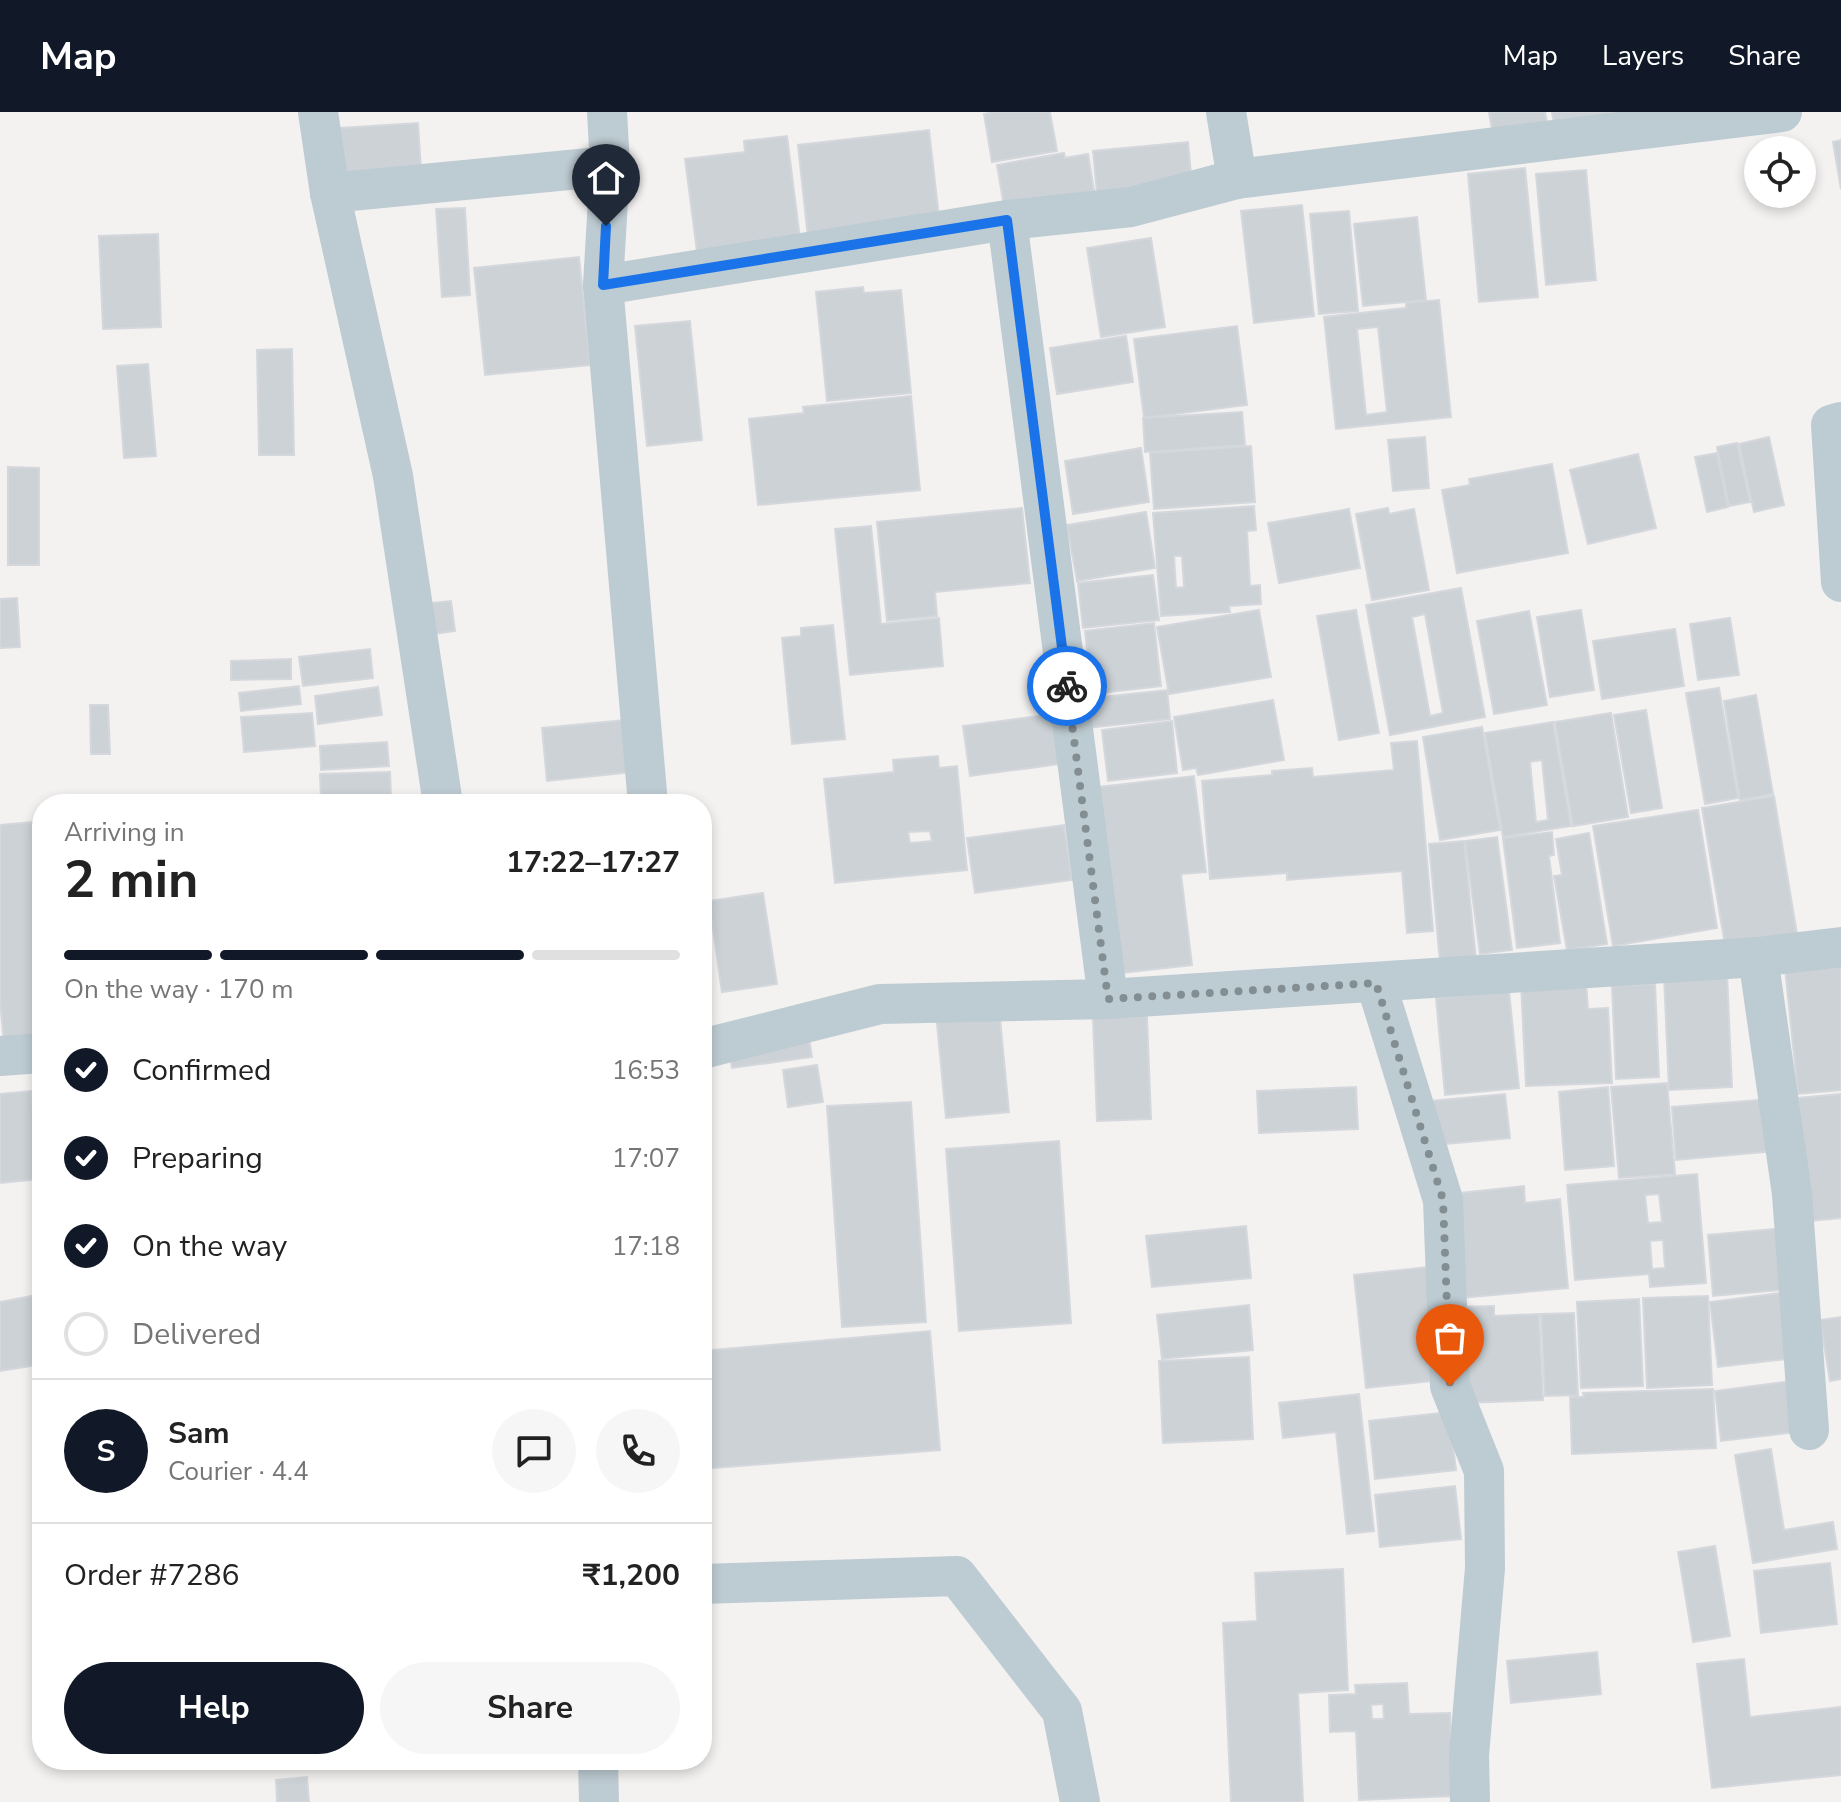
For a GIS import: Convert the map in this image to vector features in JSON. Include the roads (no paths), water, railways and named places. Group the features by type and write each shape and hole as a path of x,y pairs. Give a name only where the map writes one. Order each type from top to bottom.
{"street":[{"path":"318,112 330,193 393,476 441,794"},
{"path":"607,112 610,166 603,285 647,794"},
{"path":"1226,112 1237,179"},
{"path":"603,285 1007,220 1131,207 1237,179 1782,112"},
{"path":"330,193 610,166"},
{"path":"1007,220 1108,999"},
{"path":"1841,422 1831,425 1841,582"},
{"path":"712,1046 880,1004 1108,999 1758,957 1841,947"},
{"path":"1758,957 1792,1194 1809,1430"},
{"path":"1376,983 1443,1200 1450,1386 1484,1471 1485,1568 1469,1755 1470,1802"},
{"path":"0,1056 32,1054"},
{"path":"712,1584 957,1576 1062,1711 1080,1802"},
{"path":"598,1770 599,1802"}]}
